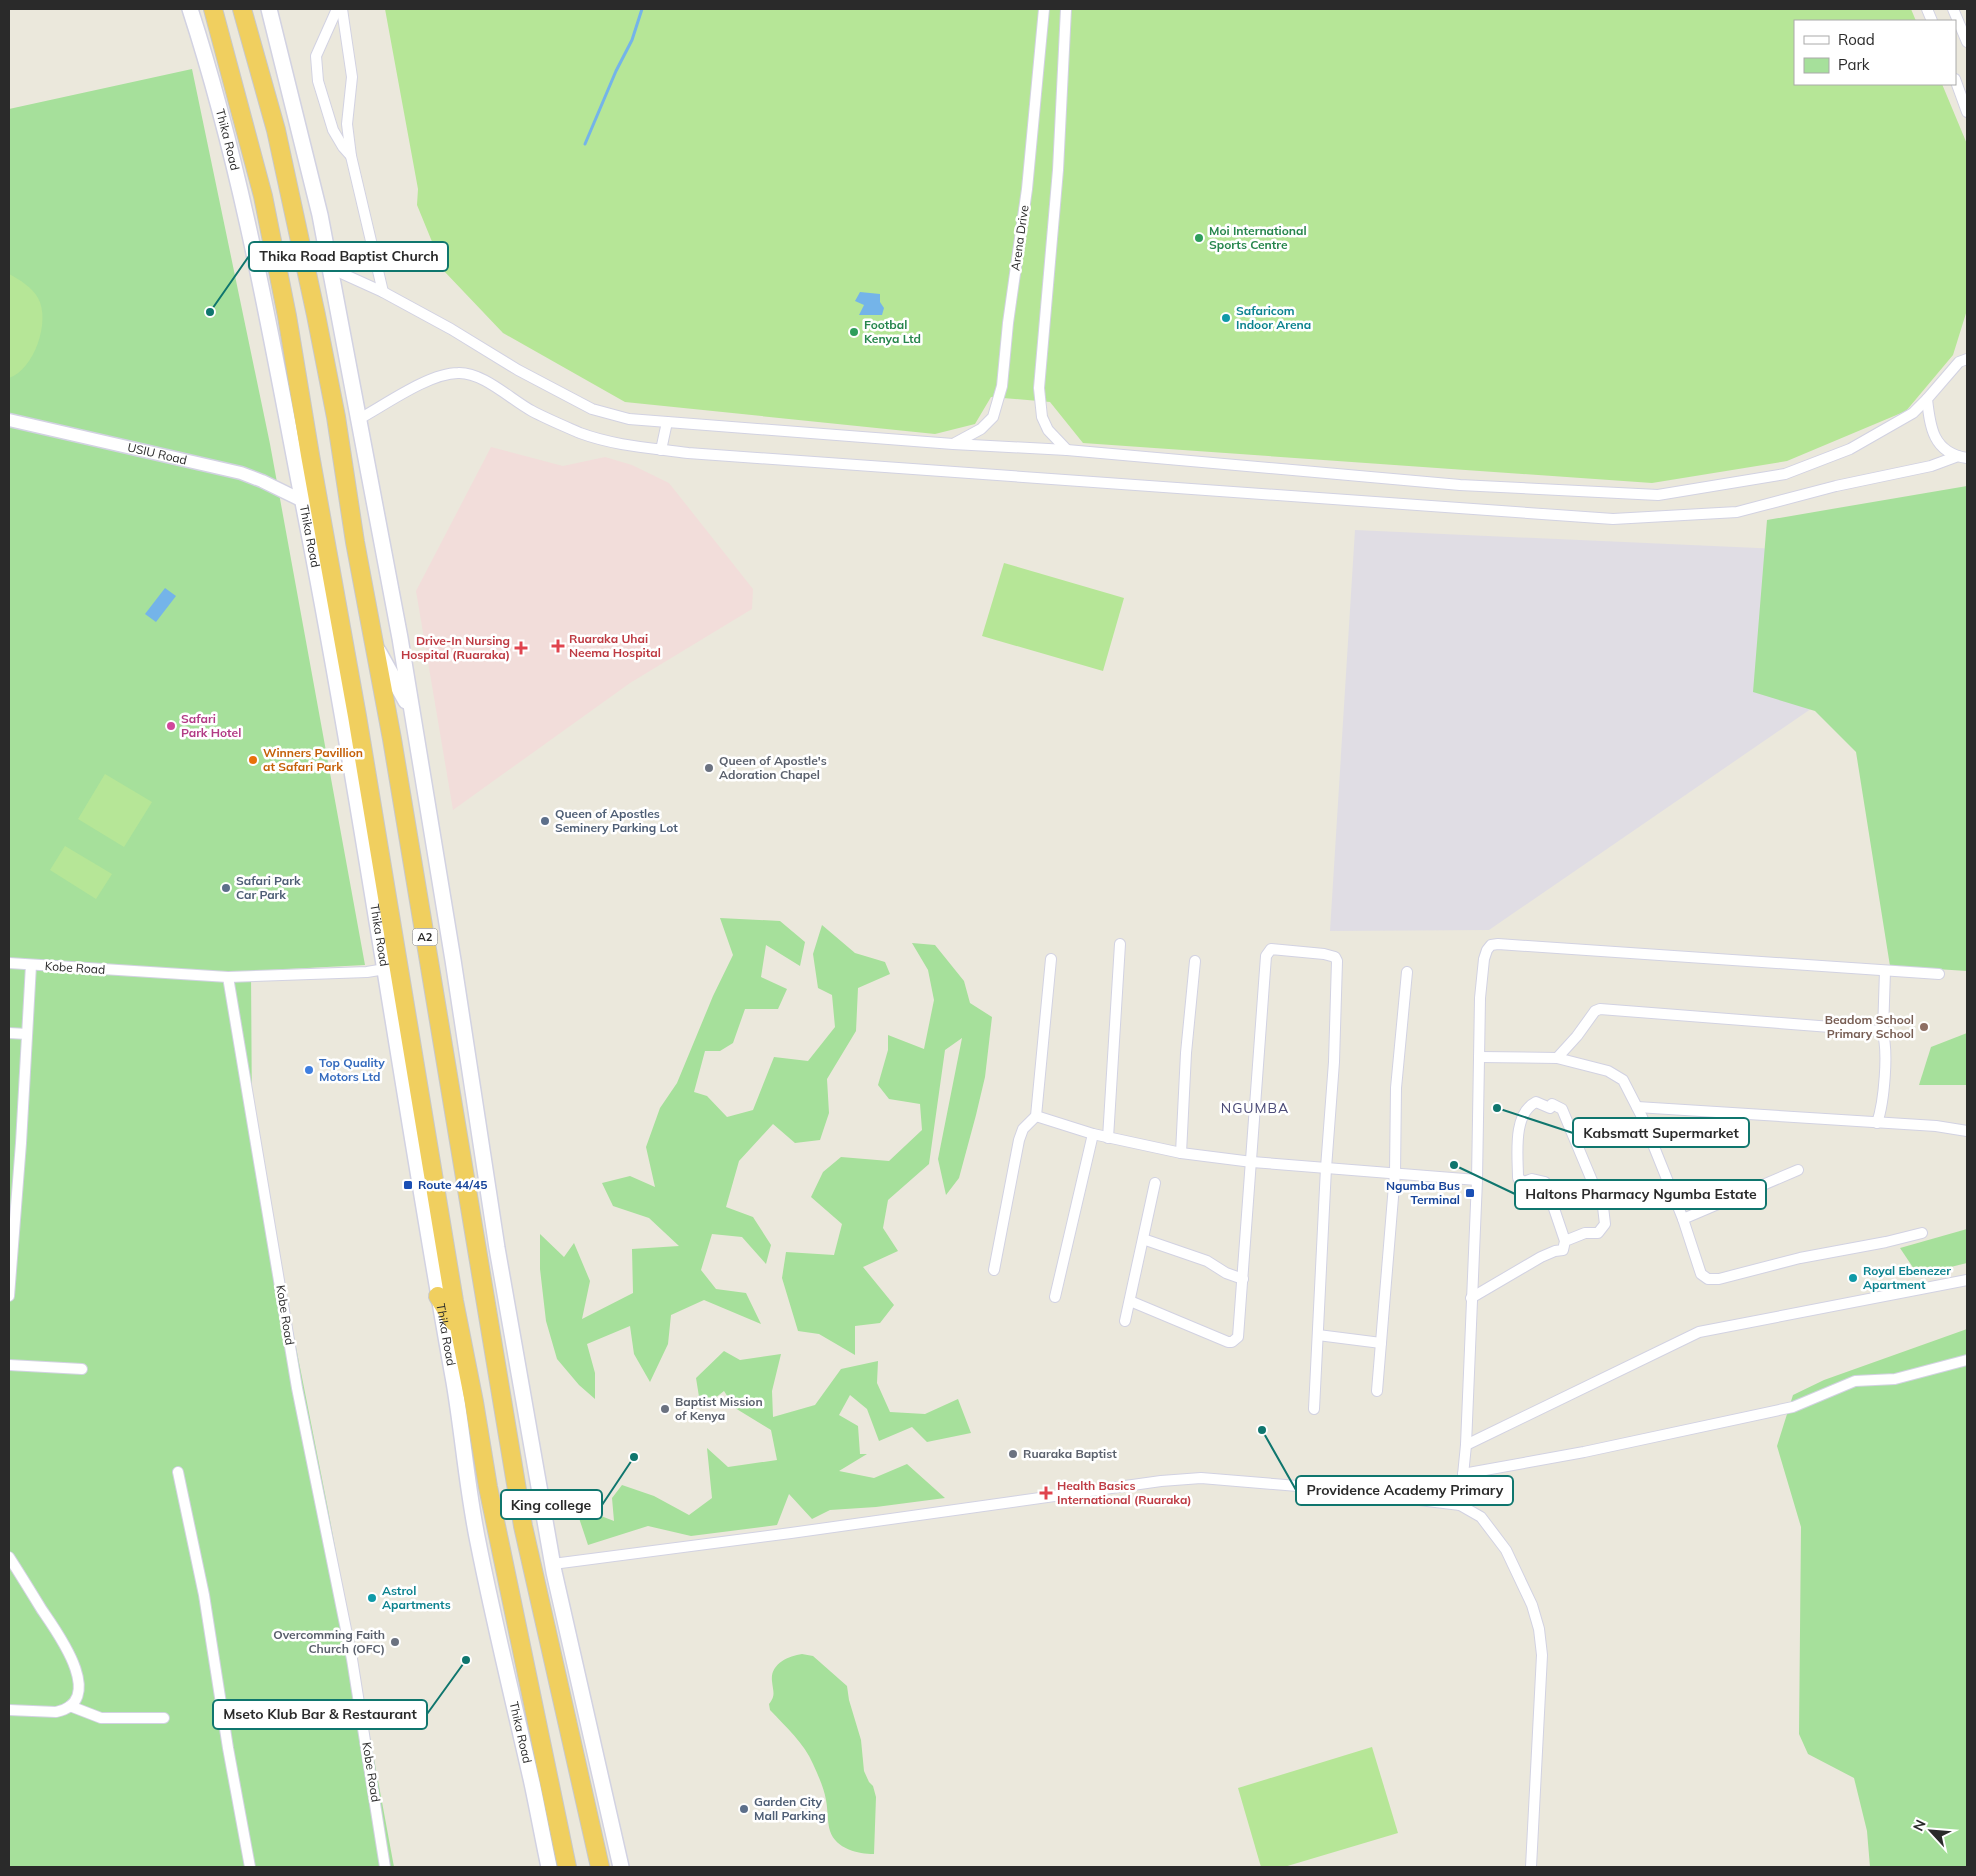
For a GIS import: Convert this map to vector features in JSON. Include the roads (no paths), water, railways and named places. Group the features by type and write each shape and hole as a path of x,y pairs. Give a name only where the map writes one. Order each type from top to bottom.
{"highway":[{"name":"Thika Road","path":"213,9 263,196 287,316 358,716 488,1488 567,1867"},
{"name":"A2","path":"242,9 276,130 316,316 395,758 523,1526 600,1867"},
{"path":"438,1296 460,1330"}],"main road":[{"name":"Thika Road","path":"190,9 207,60 250,231 331,648 462,1431 477,1538 549,1867"},
{"path":"269,9 320,215 359,419 400,638 453,960 497,1248 553,1564 621,1867"},
{"path":"374,643 411,711"}],"street":[{"path":"337,9 316,56 318,81 333,130 351,156"},
{"path":"342,9 352,77 347,124 351,156 383,292"},
{"name":"Arena Drive","path":"953,444 981,429 992,417 1002,386 1008,323 1027,189 1044,9"},
{"path":"1066,9 1058,170 1039,388 1042,417 1048,430 1066,450"},
{"path":"1953,9 1967,42"},
{"path":"1956,82 1967,112"},
{"path":"330,268 383,292 451,329 518,370 592,409 629,420 953,444 1066,450 1460,485 1658,495 1785,474 1850,449 1913,413 1963,360 1967,351"},
{"path":"359,419 422,384 447,374 460,372 495,386 531,410 581,433 621,445 688,453 1613,519 1738,512 1836,486 1931,466 1963,457"},
{"path":"1927,398 1929,419 1938,442 1946,450 1963,457"},
{"name":"USIU Road","path":"9,420 240,473 262,481 302,501"},
{"path":"661,450 667,422"},
{"path":"1108,1138 1120,944"},
{"path":"1460,1504 1466,1445 1477,1180 1480,998 1486,950 1491,945 1498,944 1939,974"},
{"path":"1130,1301 1228,1342 1232,1342 1238,1337 1266,956 1271,949 1324,954 1335,957 1337,961 1334,1062 1326,1168 1314,1409"},
{"path":"994,1270 1023,1129 1036,1116 1050,959"},
{"path":"1181,1153 1186,1053 1195,961"},
{"name":"Kobe Road","path":"9,963 228,978 297,1388 352,1659 385,1867"},
{"path":"9,1296 31,965"},
{"path":"228,978 385,970"},
{"path":"1877,1122 1885,1080 1883,1032 1885,971"},
{"path":"1377,1392 1395,1173 1396,1088 1408,972"},
{"path":"1557,1058 1577,1036 1595,1011 1600,1009 1883,1032"},
{"path":"9,1033 27,1034"},
{"path":"1479,1057 1557,1058 1615,1074 1626,1084 1683,1219 1701,1274 1708,1279 1720,1279 1800,1258 1922,1233"},
{"path":"1471,1298 1541,1257 1563,1250 1564,1241 1545,1182 1532,1179 1524,1182 1518,1178 1520,1124 1524,1114 1536,1102 1550,1108 1552,1104 1562,1109 1604,1207 1605,1224 1598,1233 1585,1233 1564,1241"},
{"path":"1637,1107 1936,1126 1967,1130"},
{"path":"1036,1116 1108,1138 1181,1153 1252,1162 1477,1180"},
{"path":"1055,1297 1093,1134"},
{"path":"1683,1219 1798,1170"},
{"path":"1125,1321 1155,1183"},
{"path":"1143,1239 1202,1260 1226,1273 1243,1279"},
{"path":"1466,1445 1698,1332 1967,1280"},
{"path":"1318,1335 1381,1343"},
{"path":"1463,1474 1584,1452 1793,1407 1854,1381 1895,1379 1967,1360"},
{"path":"9,1365 82,1369"},
{"path":"178,1472 204,1595 228,1748 250,1867"},
{"path":"553,1564 792,1534 938,1512 1184,1479 1253,1481 1460,1504 1481,1517 1506,1550 1532,1606 1539,1629 1542,1655 1531,1867"},
{"path":"9,1557 65,1643 75,1667 78,1692 76,1700 70,1706 56,1712 9,1710"},
{"path":"70,1706 101,1718 164,1718"}],"water":[{"path":"860,292 880,294 880,302 884,308 882,315 859,315 864,305 855,301"},
{"path":"165,588 176,596 156,622 145,614"}],"waterway":[{"path":"585,144 616,71 632,40 642,9"}],"place":[{"name":"Moi International Sports Centre","path":"1199,238"},
{"name":"Thika Road Baptist Church","path":"210,312"},
{"name":"Safaricom Indoor Arena","path":"1226,318"},
{"name":"Footbal Kenya Ltd","path":"854,332"},
{"name":"Ruaraka Uhai Neema Hospital","path":"558,646"},
{"name":"Drive-In Nursing Hospital (Ruaraka)","path":"521,648"},
{"name":"Safari Park Hotel","path":"171,726"},
{"name":"Winners Pavillion at Safari Park","path":"253,760"},
{"name":"Queen of Apostle's Adoration Chapel","path":"709,768"},
{"name":"Queen of Apostles Seminery Parking Lot","path":"545,821"},
{"name":"Safari Park Car Park","path":"226,888"},
{"name":"Beadom School Primary School","path":"1924,1027"},
{"name":"Top Quality Motors Ltd","path":"309,1070"},
{"name":"Kabsmatt Supermarket","path":"1497,1108"},
{"name":"Haltons Pharmacy Ngumba Estate","path":"1454,1165"},
{"name":"Route 44/45","path":"408,1185"},
{"name":"Ngumba Bus Terminal","path":"1470,1193"},
{"name":"Royal Ebenezer Apartment","path":"1853,1278"},
{"name":"Baptist Mission of Kenya","path":"665,1409"},
{"name":"Providence Academy Primary","path":"1262,1430"},
{"name":"Ruaraka Baptist","path":"1013,1454"},
{"name":"King college","path":"634,1457"},
{"name":"Health Basics International (Ruaraka)","path":"1046,1493"},
{"name":"Astrol Apartments","path":"372,1598"},
{"name":"Overcomming Faith Church (OFC)","path":"395,1642"},
{"name":"Mseto Klub Bar & Restaurant","path":"466,1660"},
{"name":"Garden City Mall Parking","path":"744,1809"}],"district":[{"name":"NGUMBA","path":"1255,1108"}]}
